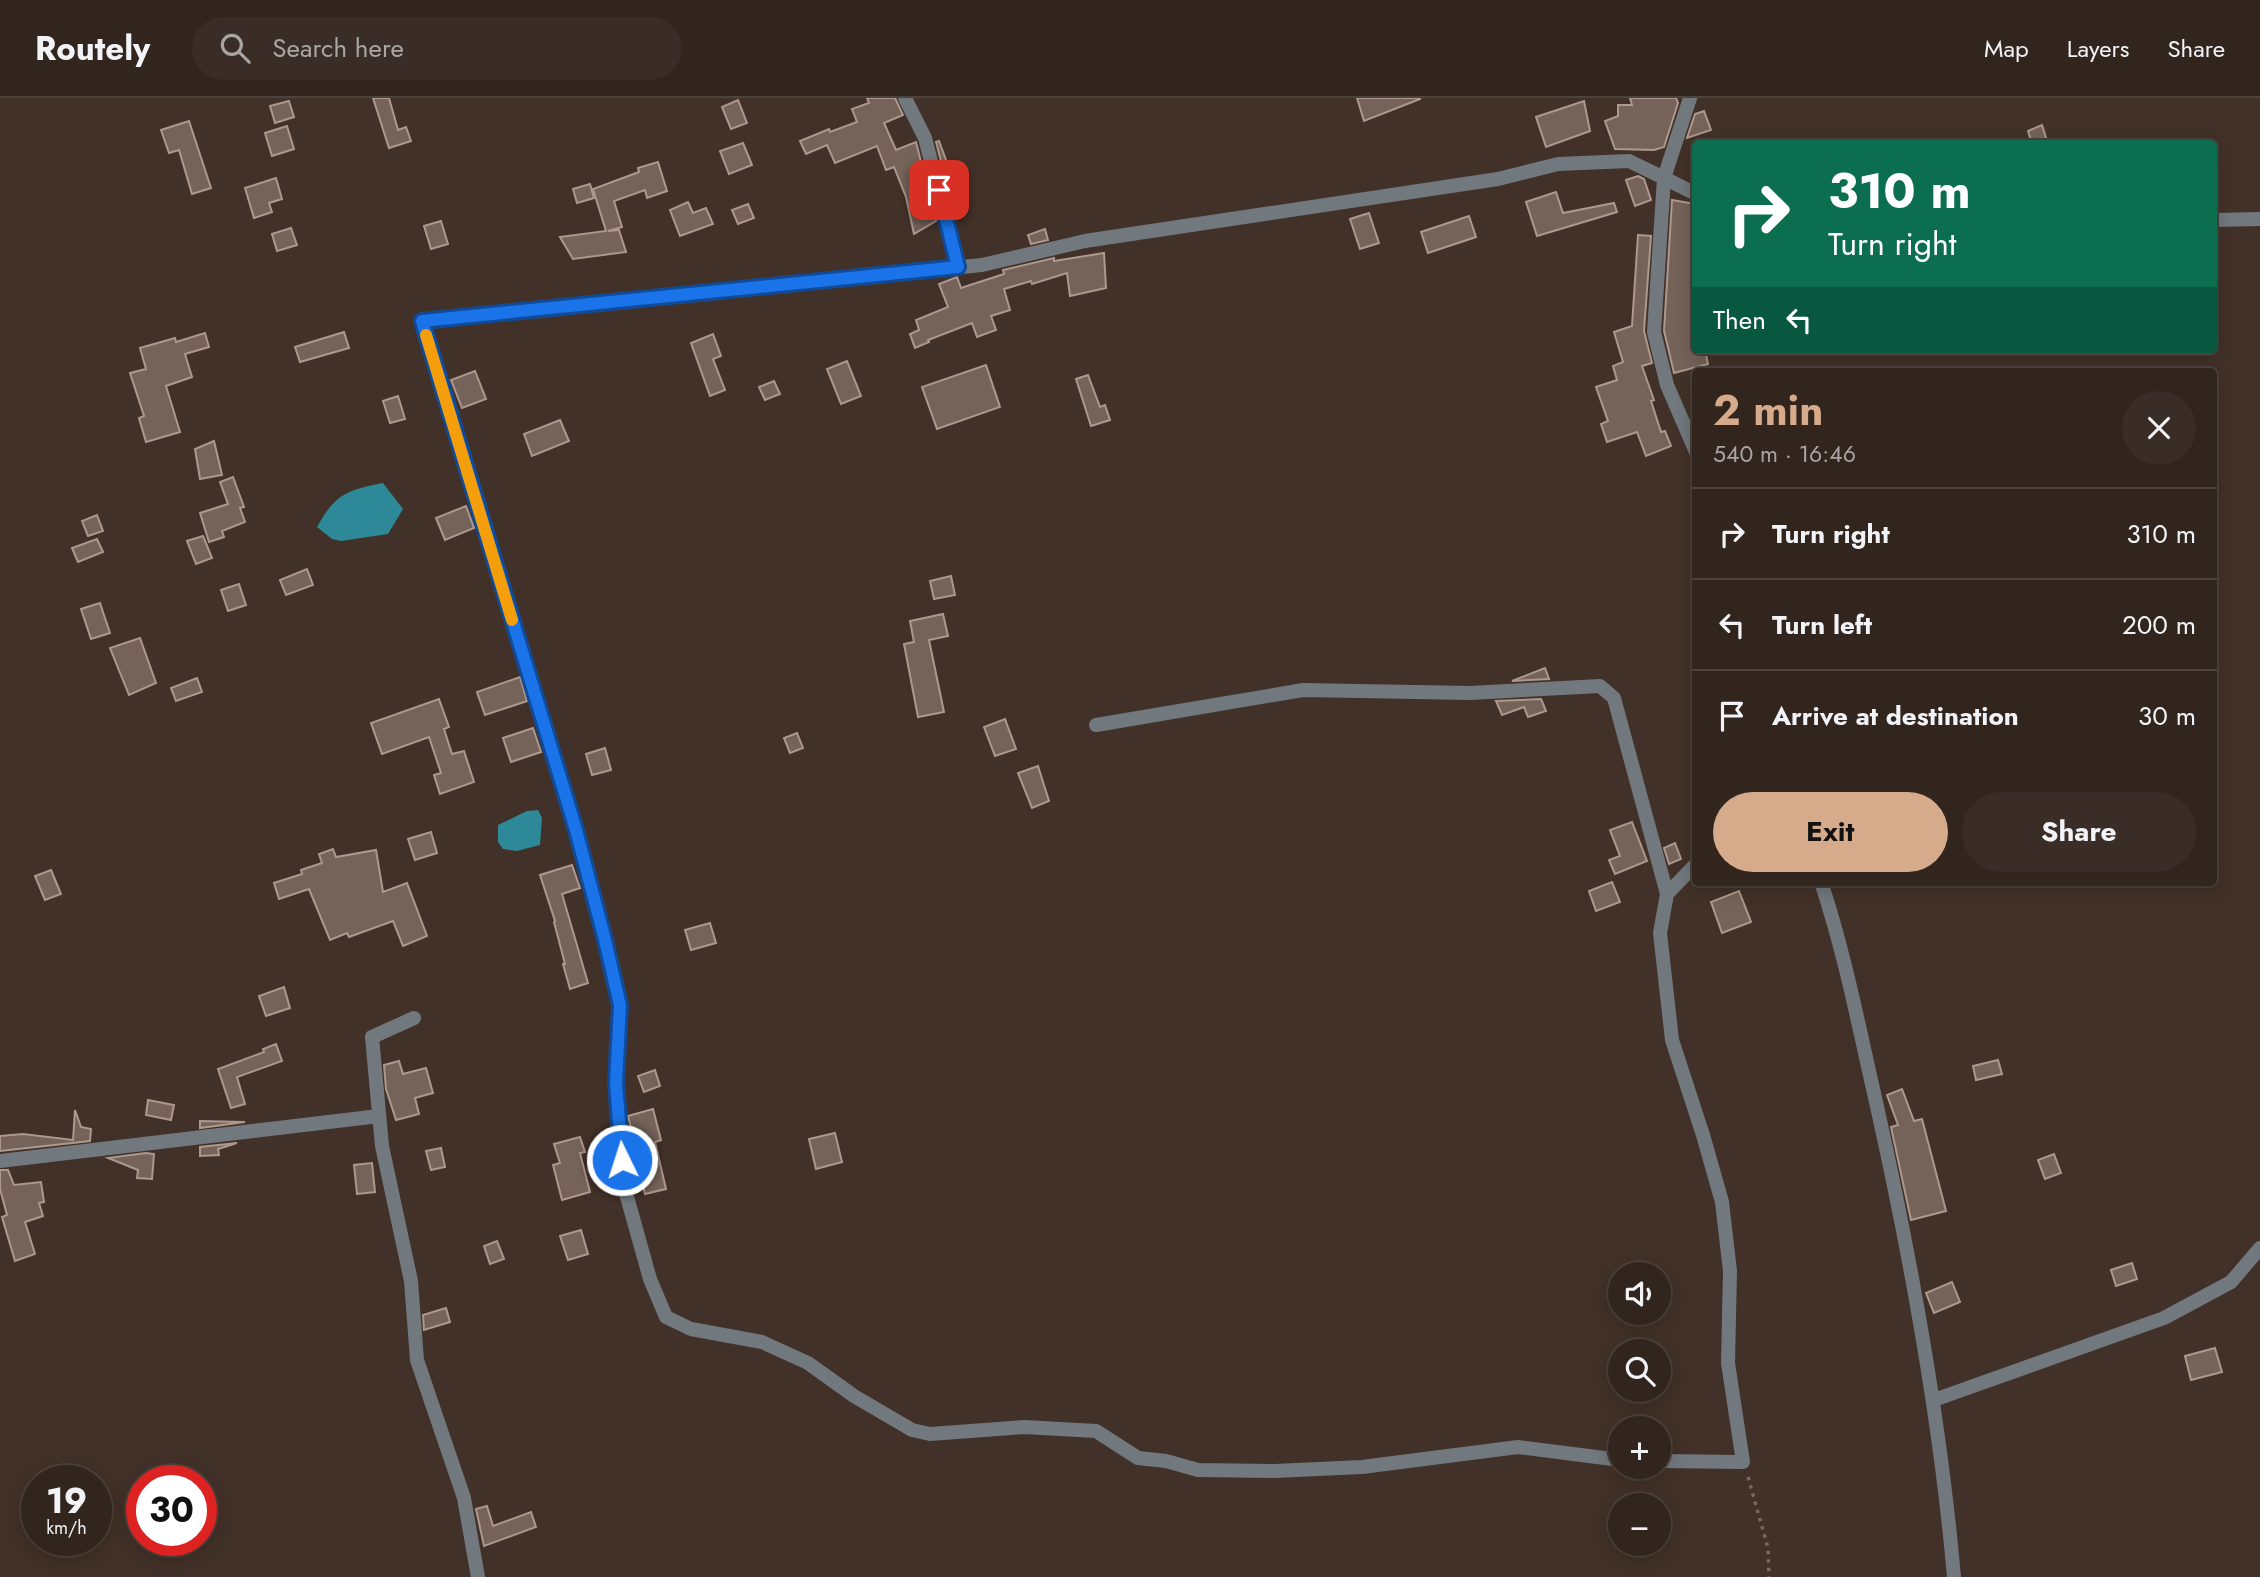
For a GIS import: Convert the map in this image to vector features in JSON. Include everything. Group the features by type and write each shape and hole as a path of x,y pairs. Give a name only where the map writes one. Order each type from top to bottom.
{"street":[{"path":"905,98 925,138 958,267"},
{"path":"1690,98 1664,178 1654,332 1667,385 1692,443"},
{"path":"1608,1458 1518,1447 1362,1467 1275,1471 1198,1470 1166,1461 1138,1458 1096,1431 1024,1427 930,1434 912,1430 854,1396 807,1363 761,1342 691,1329 666,1317 650,1279 624,1186 616,1083 620,1005 605,940 572,819 422,321 982,265 1085,242 1498,179 1558,164 1629,160 1692,192"},
{"path":"2217,220 2260,219"},
{"path":"1096,725 1303,690 1469,693 1600,686 1614,698 1667,894 1660,933 1672,1040 1722,1202 1730,1271 1728,1363 1743,1462 1671,1461"},
{"path":"1667,894 1692,867"},
{"path":"1822,886 1839,935 1891,1167 1934,1400 1946,1481 1954,1577"},
{"path":"414,1018 372,1037 382,1146 411,1281 417,1360 464,1499 478,1577"},
{"path":"0,1161 379,1116"},
{"path":"1934,1400 2164,1318 2231,1282 2260,1248"}],"path":[{"path":"1743,1462 1768,1548 1769,1577"}],"water":[{"path":"383,483 403,509 388,534 341,541 332,539 317,527 330,507 343,495"},
{"path":"538,810 542,818 540,845 517,851 503,849 498,842 498,825 527,811"}],"building":[{"path":"373,98 389,98 398,130 406,127 411,141 389,148"},
{"path":"867,98 895,98 903,115 884,123 896,150 916,142 936,221 914,234 906,197 894,167 886,170 877,146 835,163 827,145 806,154 800,141 829,129 830,132 857,122 852,109 869,103"},
{"path":"1357,98 1420,98 1420,99 1364,121"},
{"path":"1630,98 1676,98 1678,103 1664,147 1654,150 1615,149 1605,121 1618,116 1618,105 1632,105"},
{"path":"738,100 747,123 731,129 722,107"},
{"path":"289,101 294,117 275,123 270,106"},
{"path":"1584,101 1590,131 1546,147 1536,117"},
{"path":"1704,111 1711,130 1687,138 1695,114"},
{"path":"189,121 211,188 192,194 179,150 169,153 161,130"},
{"path":"2042,125 2047,140 2031,140 2028,131"},
{"path":"287,126 294,149 272,156 265,133"},
{"path":"939,141 963,206 954,211 936,142"},
{"path":"743,143 752,165 729,174 720,151"},
{"path":"658,162 667,191 647,198 645,190 614,201 622,227 608,231 619,230 626,252 573,259 560,237 606,231 593,189 639,172 638,168"},
{"path":"1638,176 1644,179 1651,200 1635,206 1626,180"},
{"path":"276,178 282,199 269,203 272,212 254,218 245,188"},
{"path":"590,184 594,198 577,203 573,189"},
{"path":"1556,192 1563,213 1614,203 1617,212 1537,236 1526,202"},
{"path":"1672,200 1692,203 1692,354 1706,354 1708,364 1674,373 1664,331"},
{"path":"688,202 693,213 706,208 713,224 680,236 670,210"},
{"path":"748,204 754,218 738,224 732,210"},
{"path":"1369,213 1379,243 1360,249 1350,219"},
{"path":"1469,216 1476,237 1428,253 1421,232"},
{"path":"441,221 448,244 431,249 424,226"},
{"path":"291,228 297,245 277,251 272,234"},
{"path":"1045,229 1048,240 1031,244 1028,235"},
{"path":"1638,235 1651,236 1644,331 1652,363 1642,366 1654,400 1651,401 1661,432 1665,431 1671,446 1646,456 1637,432 1607,442 1601,424 1608,421 1596,387 1617,380 1613,366 1623,362 1614,332 1632,326"},
{"path":"1104,253 1106,288 1070,296 1067,273 1004,289 1010,310 991,316 996,330 977,337 972,323 928,340 929,342 915,348 910,334 919,330 916,320 948,307 939,284 957,277 961,288 1004,274 1003,270 1054,258 1054,261"},
{"path":"344,332 349,348 300,362 295,347"},
{"path":"205,333 209,347 185,354 192,377 166,386 180,432 146,442 139,418 144,416 130,373 146,369 140,348 175,338 176,342"},
{"path":"713,334 721,356 713,359 725,390 710,396 691,343"},
{"path":"847,361 861,396 841,404 827,369"},
{"path":"986,365 1000,407 937,429 922,387"},
{"path":"475,371 486,399 462,408 451,380"},
{"path":"1088,375 1100,407 1105,405 1110,420 1091,426 1076,379"},
{"path":"774,381 780,394 765,400 759,387"},
{"path":"398,396 405,419 390,423 383,401"},
{"path":"560,420 569,441 532,456 524,434"},
{"path":"214,441 222,475 200,479 195,449"},
{"path":"233,477 244,507 240,508 245,522 222,531 224,537 209,542 200,513 228,504 220,482"},
{"path":"466,506 474,528 445,540 436,518"},
{"path":"97,515 103,531 88,536 82,521"},
{"path":"203,536 212,558 196,564 187,541"},
{"path":"97,539 103,552 78,562 72,548"},
{"path":"307,569 313,585 286,595 280,580"},
{"path":"951,576 955,595 934,599 930,581"},
{"path":"239,584 246,605 228,611 221,590"},
{"path":"100,603 110,633 91,639 81,609"},
{"path":"943,614 948,636 929,640 944,712 918,717 904,644 914,642 910,621"},
{"path":"140,638 156,683 129,695 110,648"},
{"path":"1545,668 1549,679 1512,681"},
{"path":"520,677 527,701 485,715 477,692"},
{"path":"197,678 202,692 176,701 171,688"},
{"path":"439,699 449,727 444,729 452,754 464,751 474,782 440,794 434,775 441,773 429,737 382,754 371,723"},
{"path":"1541,699 1546,711 1528,717 1524,707 1502,715 1496,701"},
{"path":"1005,719 1016,749 995,756 984,727"},
{"path":"533,728 541,752 511,762 503,738"},
{"path":"797,733 803,748 790,753 784,738"},
{"path":"605,748 611,770 592,775 586,754"},
{"path":"1038,766 1049,801 1032,808 1018,773"},
{"path":"1632,822 1647,861 1615,874 1609,860 1620,856 1610,830"},
{"path":"431,832 437,853 415,860 408,839"},
{"path":"1675,843 1681,859 1669,864 1664,848"},
{"path":"333,849 336,857 376,850 383,892 407,883 427,936 403,946 393,921 349,937 347,933 330,940 309,889 279,899 274,883 302,874 301,870 322,863 319,854"},
{"path":"572,865 580,888 562,894 588,983 570,989 555,921 540,875"},
{"path":"51,870 61,894 45,900 35,876"},
{"path":"1612,882 1620,902 1596,911 1589,891"},
{"path":"1739,891 1751,922 1722,933 1711,902"},
{"path":"710,923 716,943 691,950 685,930"},
{"path":"284,987 290,1008 266,1016 259,996"},
{"path":"276,1044 282,1061 237,1077 245,1104 231,1108 218,1069 264,1052 263,1049"},
{"path":"1998,1060 2002,1074 1976,1080 1973,1066"},
{"path":"399,1061 403,1074 426,1068 433,1093 415,1098 419,1114 396,1120 386,1089 384,1065"},
{"path":"655,1070 660,1086 644,1092 638,1076"},
{"path":"1902,1089 1914,1121 1922,1119 1946,1211 1911,1220 1891,1127 1898,1125 1887,1095"},
{"path":"148,1100 174,1105 171,1120 146,1115"},
{"path":"653,1109 661,1140 655,1142 666,1189 645,1194 628,1116"},
{"path":"75,1110 81,1127 91,1129 90,1141 0,1151 0,1136 23,1134 73,1140"},
{"path":"200,1121 244,1122 245,1122 200,1128"},
{"path":"835,1133 842,1162 816,1169 809,1139"},
{"path":"580,1137 585,1152 580,1153 590,1192 562,1200 553,1165 560,1163 554,1144"},
{"path":"237,1143 218,1149 219,1155 200,1156 200,1147"},
{"path":"441,1148 445,1167 431,1170 426,1151"},
{"path":"154,1154 152,1179 137,1178 138,1170 108,1158"},
{"path":"2054,1154 2061,1173 2045,1179 2038,1160"},
{"path":"372,1163 375,1192 357,1194 354,1165"},
{"path":"0,1170 8,1170 14,1185 41,1182 44,1202 39,1203 43,1216 25,1222 35,1254 15,1261 2,1217 7,1215 0,1189"},
{"path":"581,1230 588,1254 568,1260 560,1236"},
{"path":"497,1241 504,1259 490,1264 484,1246"},
{"path":"2132,1263 2137,1279 2116,1286 2111,1270"},
{"path":"1952,1282 1960,1302 1934,1313 1926,1293"},
{"path":"446,1308 450,1322 424,1330 423,1315"},
{"path":"2215,1348 2222,1372 2191,1380 2185,1356"},
{"path":"487,1506 493,1526 531,1512 536,1527 484,1546 476,1509"}],"slow traffic":[{"path":"426,335 512,620"}],"route":[{"path":"622,1160 616,1083 620,1005 605,940 576,830 422,321 958,267 939,190"}]}
